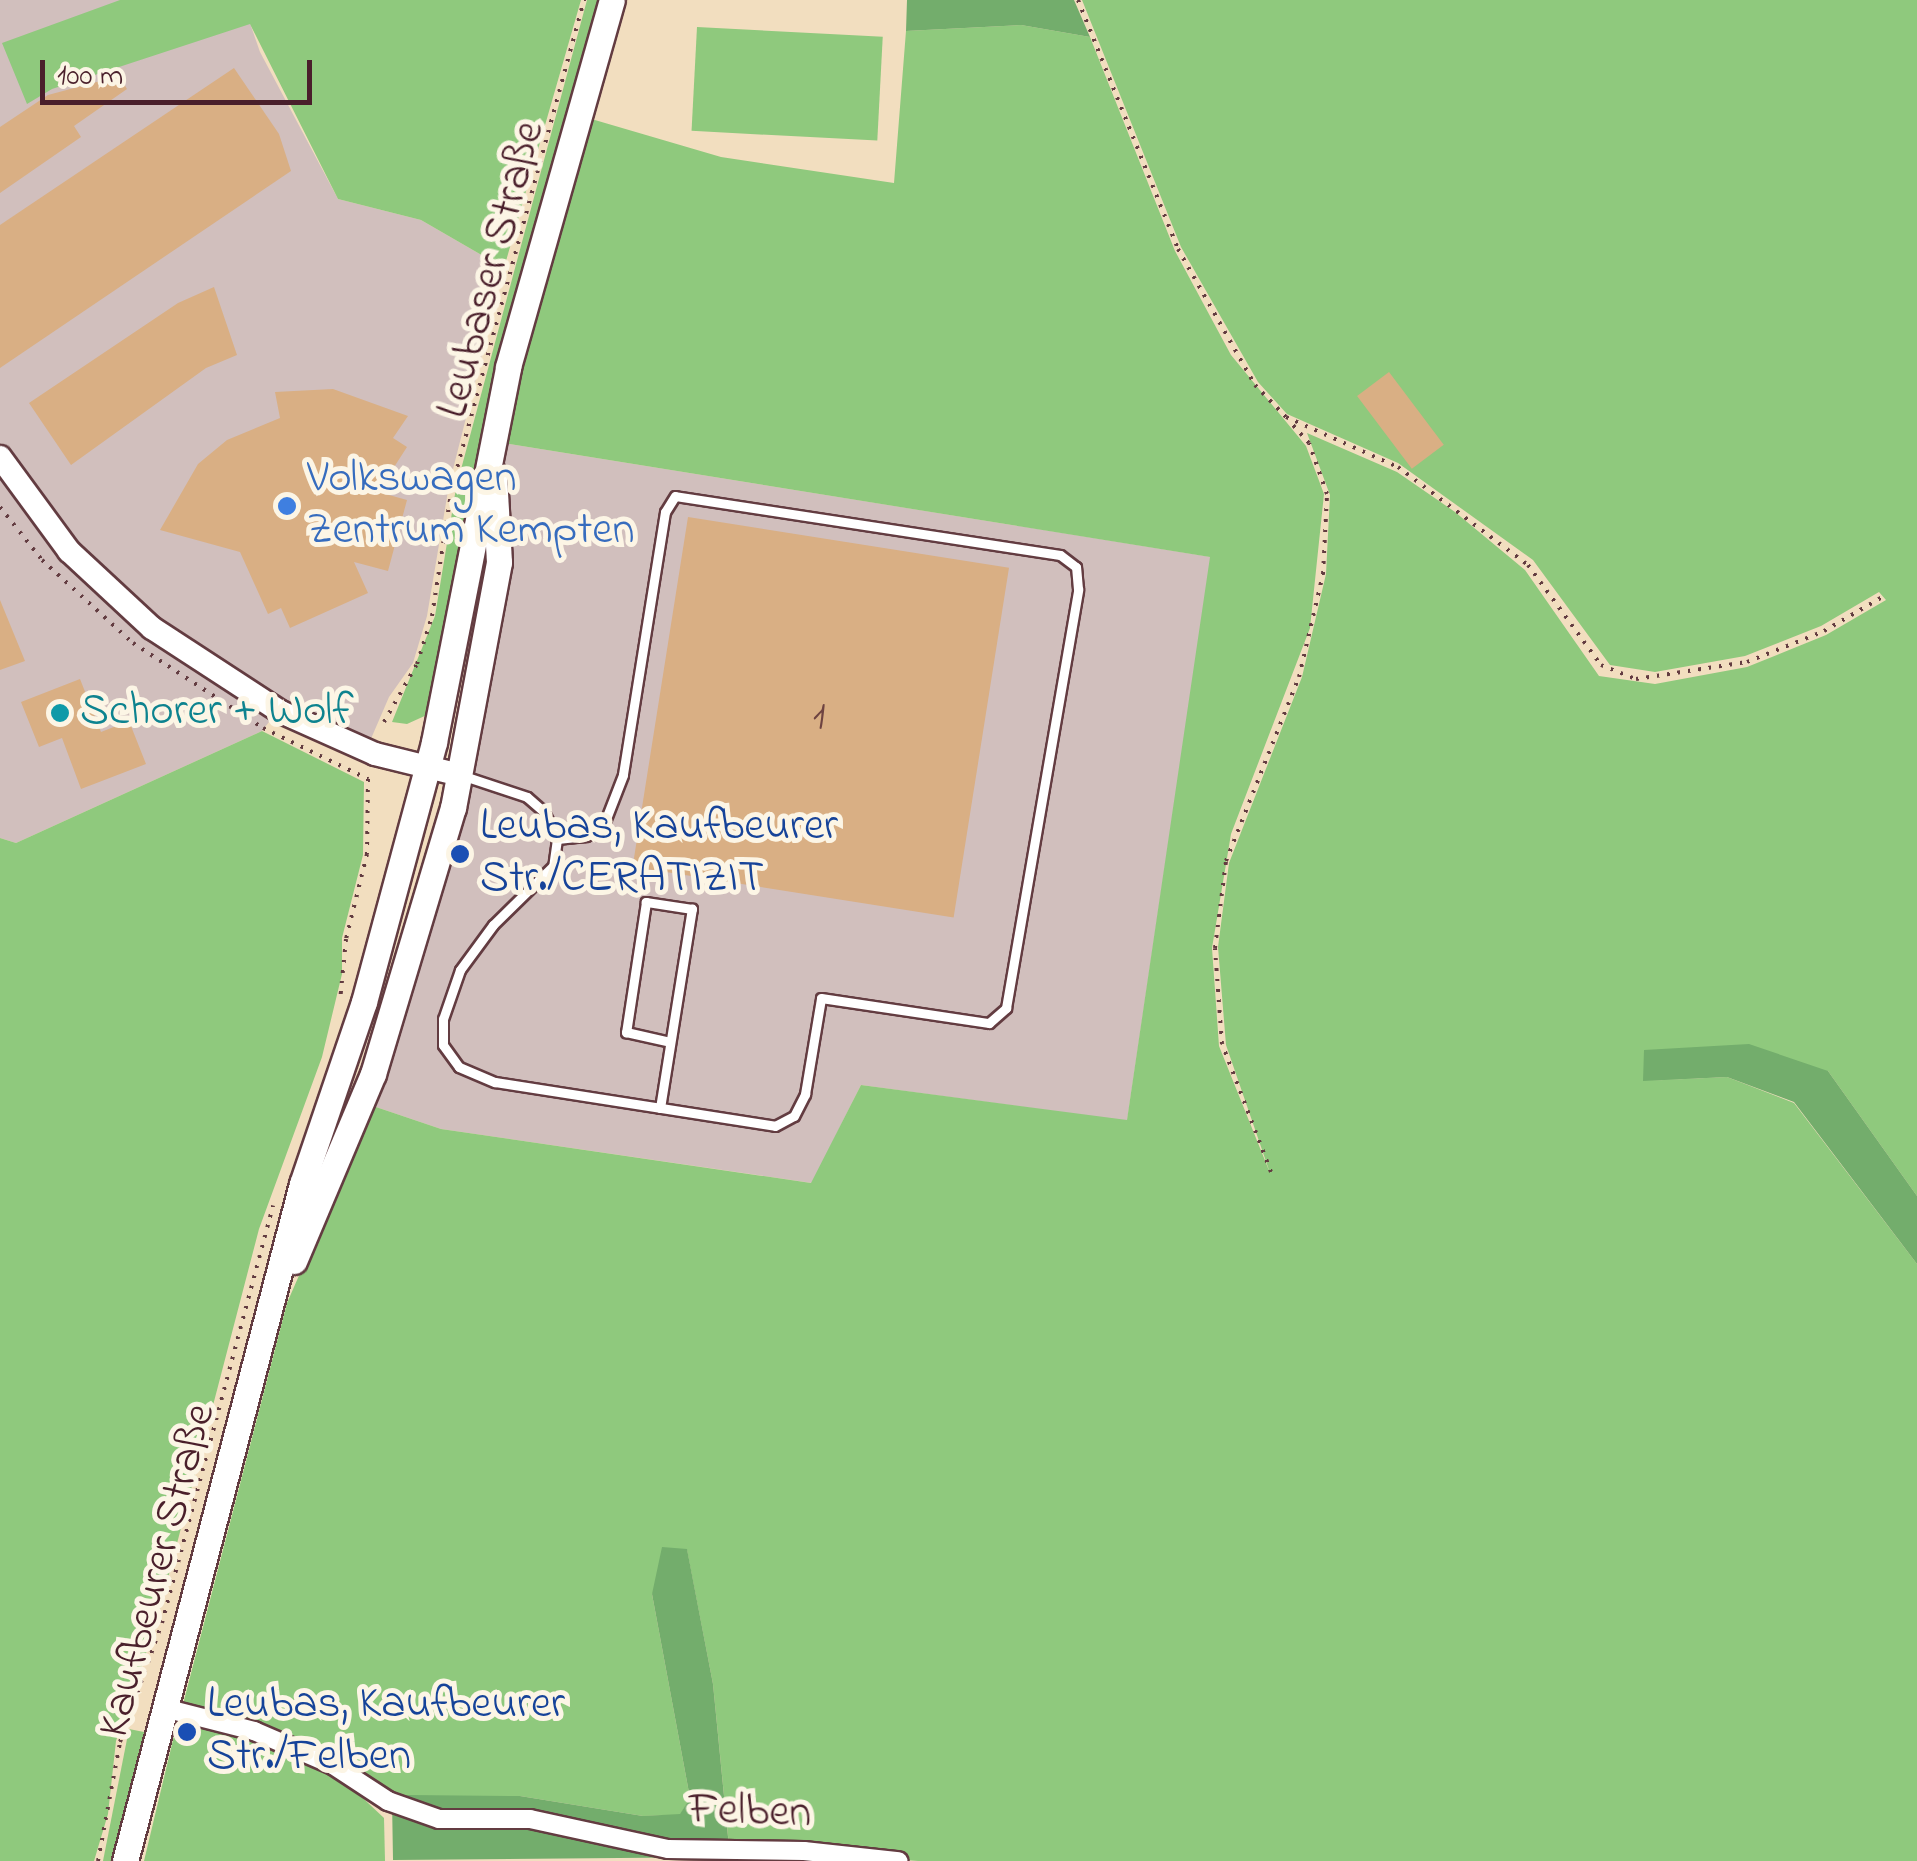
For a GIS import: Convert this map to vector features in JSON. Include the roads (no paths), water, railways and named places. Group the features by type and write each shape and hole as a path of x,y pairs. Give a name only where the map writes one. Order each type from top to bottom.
{"main road":[{"name":"Leubaser Straße","path":"274,1302 302,1184 364,1002 427,767 447,682 491,444 612,0"},
{"path":"274,1302 373,1074 460,775 498,562 491,444"},
{"name":"Kaufbeurer Straße","path":"125,1861 274,1302"}],"street":[{"path":"0,457 69,550 152,628 282,712 375,754 460,775"},
{"name":"Felben","path":"168,1709 254,1731 333,1765 414,1813 602,1830 668,1848 804,1851 898,1861"}],"lane":[{"path":"460,775 526,797 544,812 557,838 553,866 492,924 460,970 443,1019 443,1046 459,1067 495,1082 775,1126 794,1116 805,1094 821,998 990,1023 1006,1008 1078,589 1076,567 1060,555 675,496 665,512 623,775 604,824 586,836 557,838"},
{"path":"660,1108 692,909 646,902 626,1032 670,1042"}],"place":[{"name":"Volkswagen Zentrum Kempten","path":"287,506"},
{"name":"Schorer + Wolf","path":"60,713"},
{"name":"Leubas, Kaufbeurer Str./CERATIZIT","path":"460,854"},
{"name":"Leubas, Kaufbeurer Str./Felben","path":"187,1732"}]}
